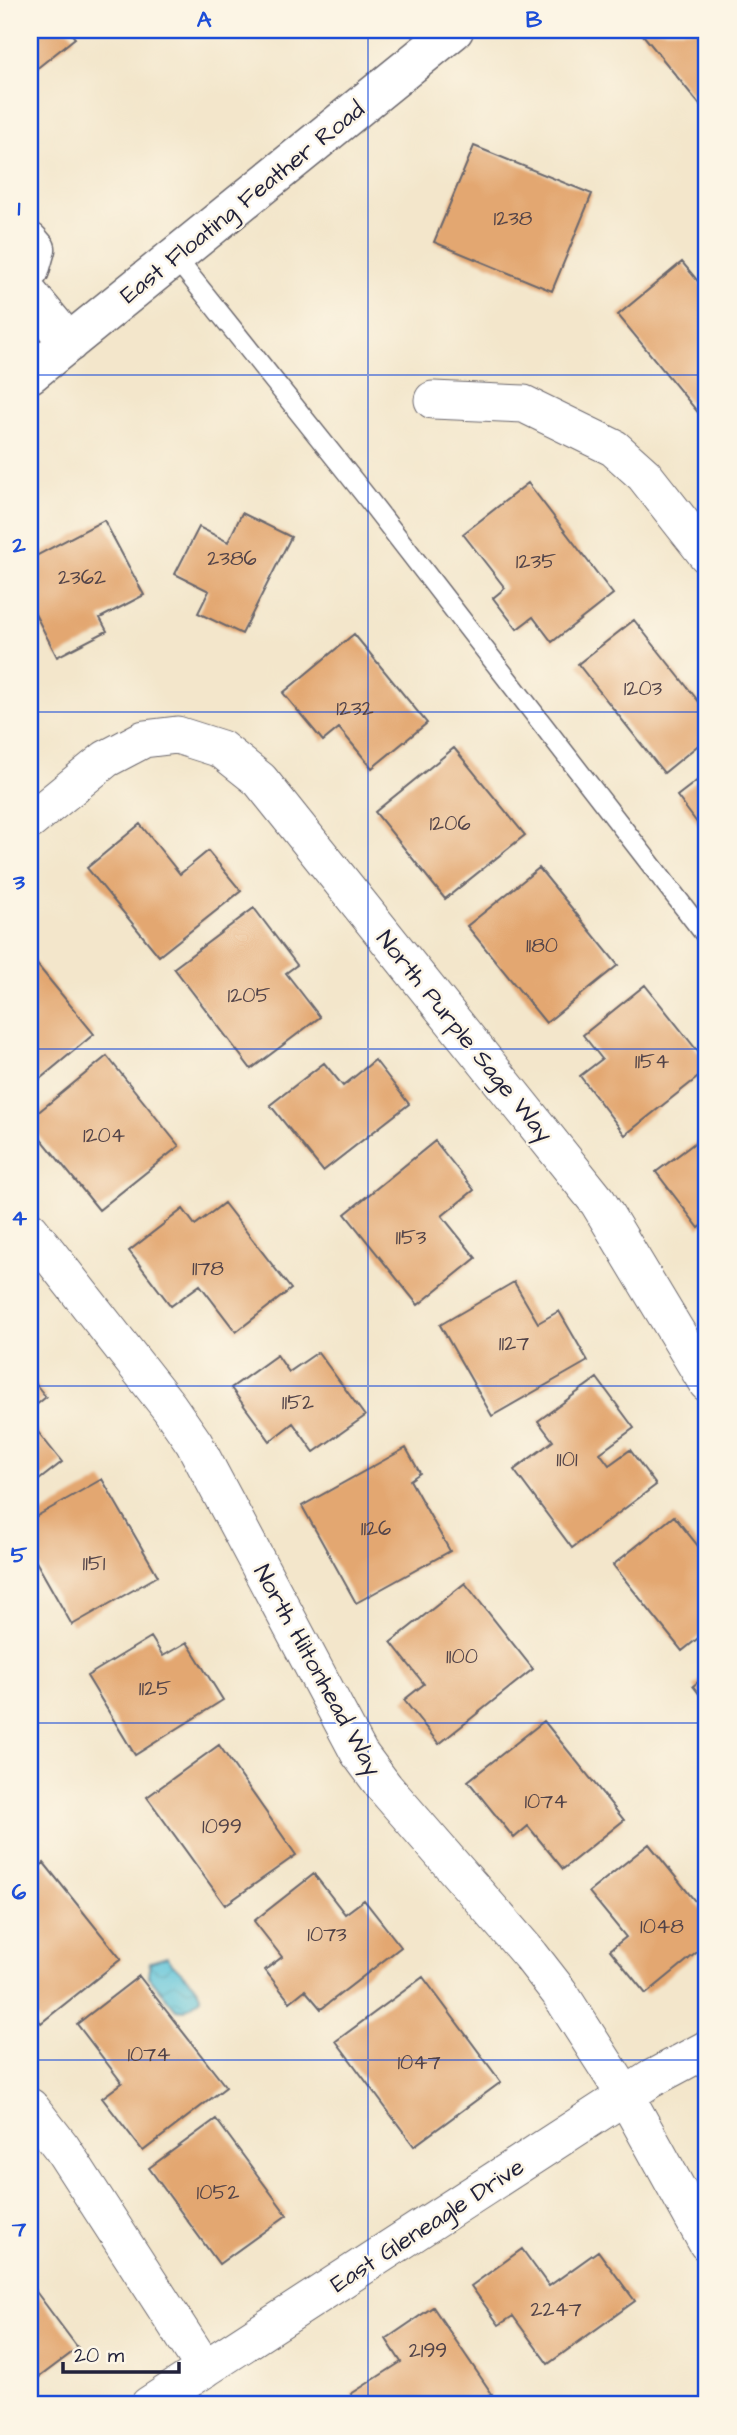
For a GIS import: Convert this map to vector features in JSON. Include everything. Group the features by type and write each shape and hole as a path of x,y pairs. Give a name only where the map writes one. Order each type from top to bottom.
{"main road":[{"name":"East Floating Feather Road","path":"30,374 454,30"},
{"path":"30,243 36,249 30,270"},
{"path":"30,296 69,343"}],"street":[{"path":"433,400 524,404 614,448 644,475 707,555"},
{"name":"North Purple Sage Way","path":"30,821 106,759 144,739 177,735 221,749 260,780 598,1202 707,1382"},
{"name":"North Hiltonhead Way","path":"30,1230 161,1396 194,1443 359,1753 385,1788 559,1992 625,2095 707,2243"},
{"name":"East Gleneagle Drive","path":"149,2405 625,2095 663,2071 707,2049"},
{"path":"30,2107 62,2148 205,2369"}],"lane":[{"path":"175,257 365,495 707,937"}],"water":[{"path":"167,1957 199,1992 201,1998 185,2010 176,2009 148,1975 150,1962"}],"building":[{"path":"30,30 68,30 75,38 30,74"},
{"path":"639,30 707,30 707,107 704,110"},
{"path":"474,146 592,194 552,291 434,242"},
{"path":"682,262 707,292 707,410 700,415 618,315"},
{"path":"528,483 613,594 552,642 533,617 517,629 493,598 505,588 463,534"},
{"path":"242,513 291,537 242,634 198,613 209,591 175,574 199,527 228,542"},
{"path":"104,520 144,595 100,618 107,631 57,657 30,604 30,559"},
{"path":"634,620 707,712 707,738 664,773 578,664"},
{"path":"354,634 427,723 372,768 339,728 323,741 283,693"},
{"path":"454,748 525,835 445,899 375,812"},
{"path":"707,773 707,836 677,796"},
{"path":"140,824 180,874 208,851 241,891 159,956 87,868"},
{"path":"539,868 618,965 546,1023 467,926"},
{"path":"254,908 297,965 286,973 320,1017 251,1069 174,968"},
{"path":"30,956 94,1034 30,1087"},
{"path":"645,985 707,1063 707,1070 625,1135 580,1076 602,1059 583,1035"},
{"path":"107,1056 179,1146 99,1210 30,1125 30,1119"},
{"path":"375,1060 409,1104 323,1171 270,1105 324,1063 343,1086"},
{"path":"704,1136 707,1141 707,1222 699,1228 656,1172"},
{"path":"435,1141 474,1190 442,1216 476,1258 418,1305 345,1214"},
{"path":"224,1203 291,1289 236,1332 200,1285 171,1306 129,1251 183,1209 195,1225"},
{"path":"514,1282 538,1323 559,1311 588,1361 492,1416 440,1325"},
{"path":"318,1352 365,1416 314,1452 293,1423 270,1441 231,1388 277,1355 289,1372"},
{"path":"30,1377 46,1397 30,1410"},
{"path":"597,1378 634,1428 600,1453 609,1465 630,1450 656,1485 572,1548 514,1470 553,1441 538,1421"},
{"path":"30,1422 62,1462 30,1487"},
{"path":"406,1448 420,1473 410,1480 450,1551 356,1603 302,1506"},
{"path":"102,1479 158,1576 72,1625 30,1551 30,1520"},
{"path":"674,1516 707,1557 707,1631 682,1651 613,1565"},
{"path":"465,1583 533,1669 439,1744 404,1700 424,1684 391,1642"},
{"path":"151,1637 163,1656 187,1642 223,1700 135,1755 87,1676"},
{"path":"707,1675 707,1704 693,1686"},
{"path":"544,1721 624,1820 563,1869 528,1826 514,1838 468,1781"},
{"path":"219,1745 296,1855 225,1905 147,1797"},
{"path":"649,1844 707,1916 707,1944 646,1994 610,1950 626,1937 589,1892"},
{"path":"44,1863 121,1959 41,2023 30,2009 30,1874"},
{"path":"314,1874 345,1914 364,1900 401,1947 321,2009 305,1990 290,2002 265,1970 282,1957 254,1921"},
{"path":"139,1976 226,2087 143,2151 102,2098 122,2083 77,2024"},
{"path":"423,1977 501,2082 414,2146 336,2041"},
{"path":"216,2119 287,2215 219,2264 149,2168"},
{"path":"522,2249 549,2286 598,2251 635,2301 548,2364 513,2316 499,2325 471,2286"},
{"path":"34,2289 78,2348 30,2384 30,2292"},
{"path":"433,2307 492,2394 475,2405 359,2405 351,2394 401,2362 386,2339"}]}
